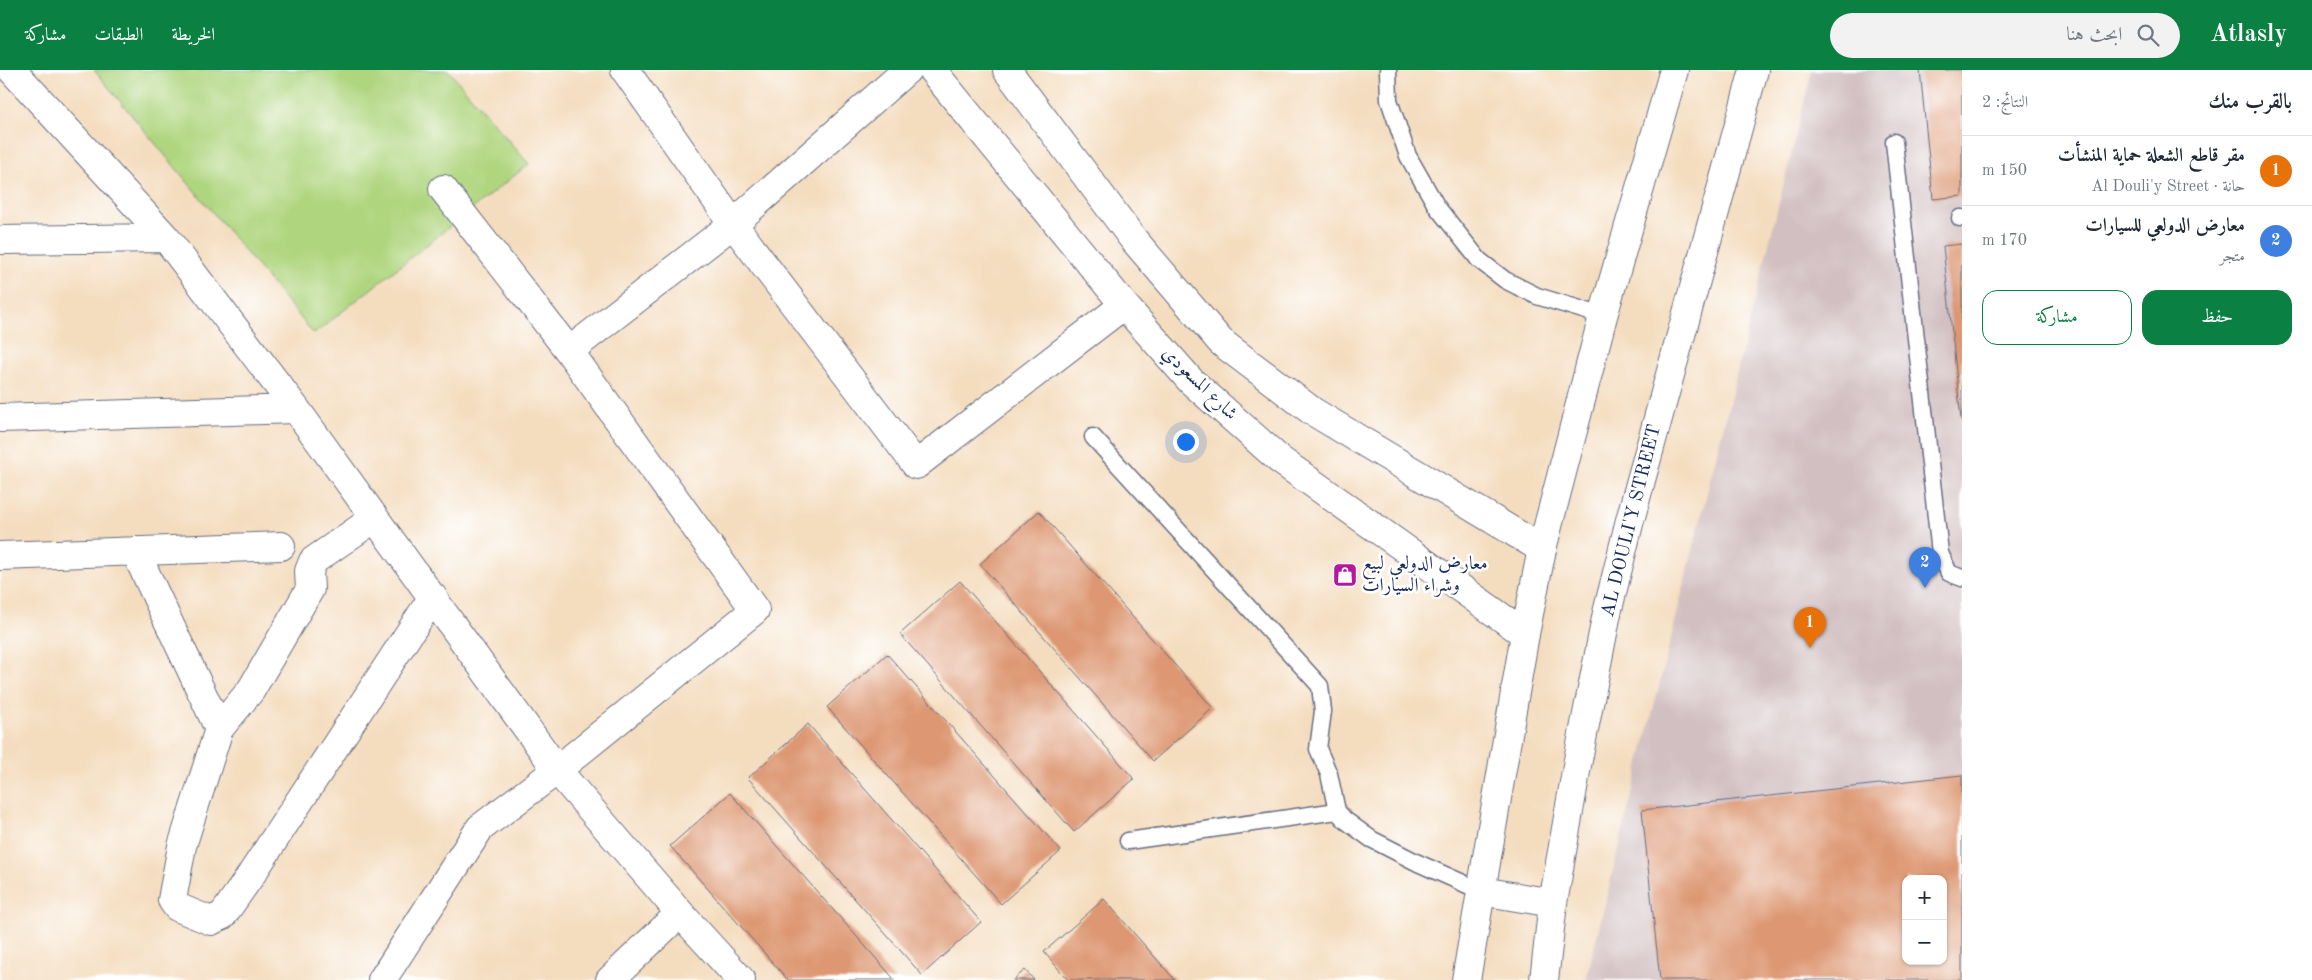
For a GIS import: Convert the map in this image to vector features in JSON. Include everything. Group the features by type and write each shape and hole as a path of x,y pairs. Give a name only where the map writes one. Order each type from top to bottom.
{"street":[{"path":"12,70 166,238 296,409 557,770 741,980"},
{"path":"625,70 733,224 916,465 1124,305"},
{"path":"569,351 733,224 907,70"},
{"name":"شارع المسعودي","path":"932,70 1124,305 1190,381 1280,460 1525,634"},
{"path":"1007,70 1134,240 1221,342 1312,411 1542,549"},
{"path":"1466,980 1525,634 1542,549 1603,316 1674,70"},
{"name":"AL DOULI'Y STREET","path":"1544,980 1553,903 1578,760 1607,613 1630,520 1754,70"},
{"path":"382,980 480,828 557,770 755,610 569,351 443,189"},
{"path":"0,240 166,238"},
{"path":"0,418 296,409"},
{"path":"375,518 313,561 309,571 310,588 251,690 219,729 182,846 172,900 177,908 211,921 223,916 433,597"},
{"path":"0,556 281,546"},
{"path":"135,551 219,729"},
{"path":"1481,891 1553,903"},
{"path":"610,980 680,912"}],"lane":[{"path":"1388,70 1389,100 1408,156 1436,207 1479,260 1505,280 1536,296 1603,316"},
{"path":"1894,142 1940,553 1949,573 1962,578"},
{"path":"1093,437 1320,686 1324,711 1318,749 1329,774 1337,811 1345,820 1371,839 1418,863 1481,891"},
{"path":"1128,841 1337,811"}],"shaded area":[{"path":"1812,70 1962,70 1962,980 1586,980"}],"green space":[{"path":"94,70 448,70 529,164 314,334"}],"building":[{"path":"1920,70 1962,70 1962,196 1933,199"},
{"path":"1962,244 1962,420 1961,420 1943,246"},
{"path":"1039,511 1213,708 1153,761 980,564"},
{"path":"960,581 1134,779 1074,832 900,634"},
{"path":"887,654 1061,851 1001,904 827,707"},
{"path":"808,724 981,922 922,975 748,778"},
{"path":"1962,775 1962,980 1660,980 1642,810"},
{"path":"730,793 895,980 788,980 670,846"},
{"path":"1104,899 1175,980 1068,980 1044,952"},
{"path":"1025,970 1034,980 1013,980"}],"place":[{"name":"معارض الدولعي لبيع وشراء السيارات","path":"1345,575"},
{"name":"معارض الدولعي للسيارات","path":"1925,588"},
{"name":"مقر قاطع الشعلة حماية المنشأت","path":"1810,648"}]}
